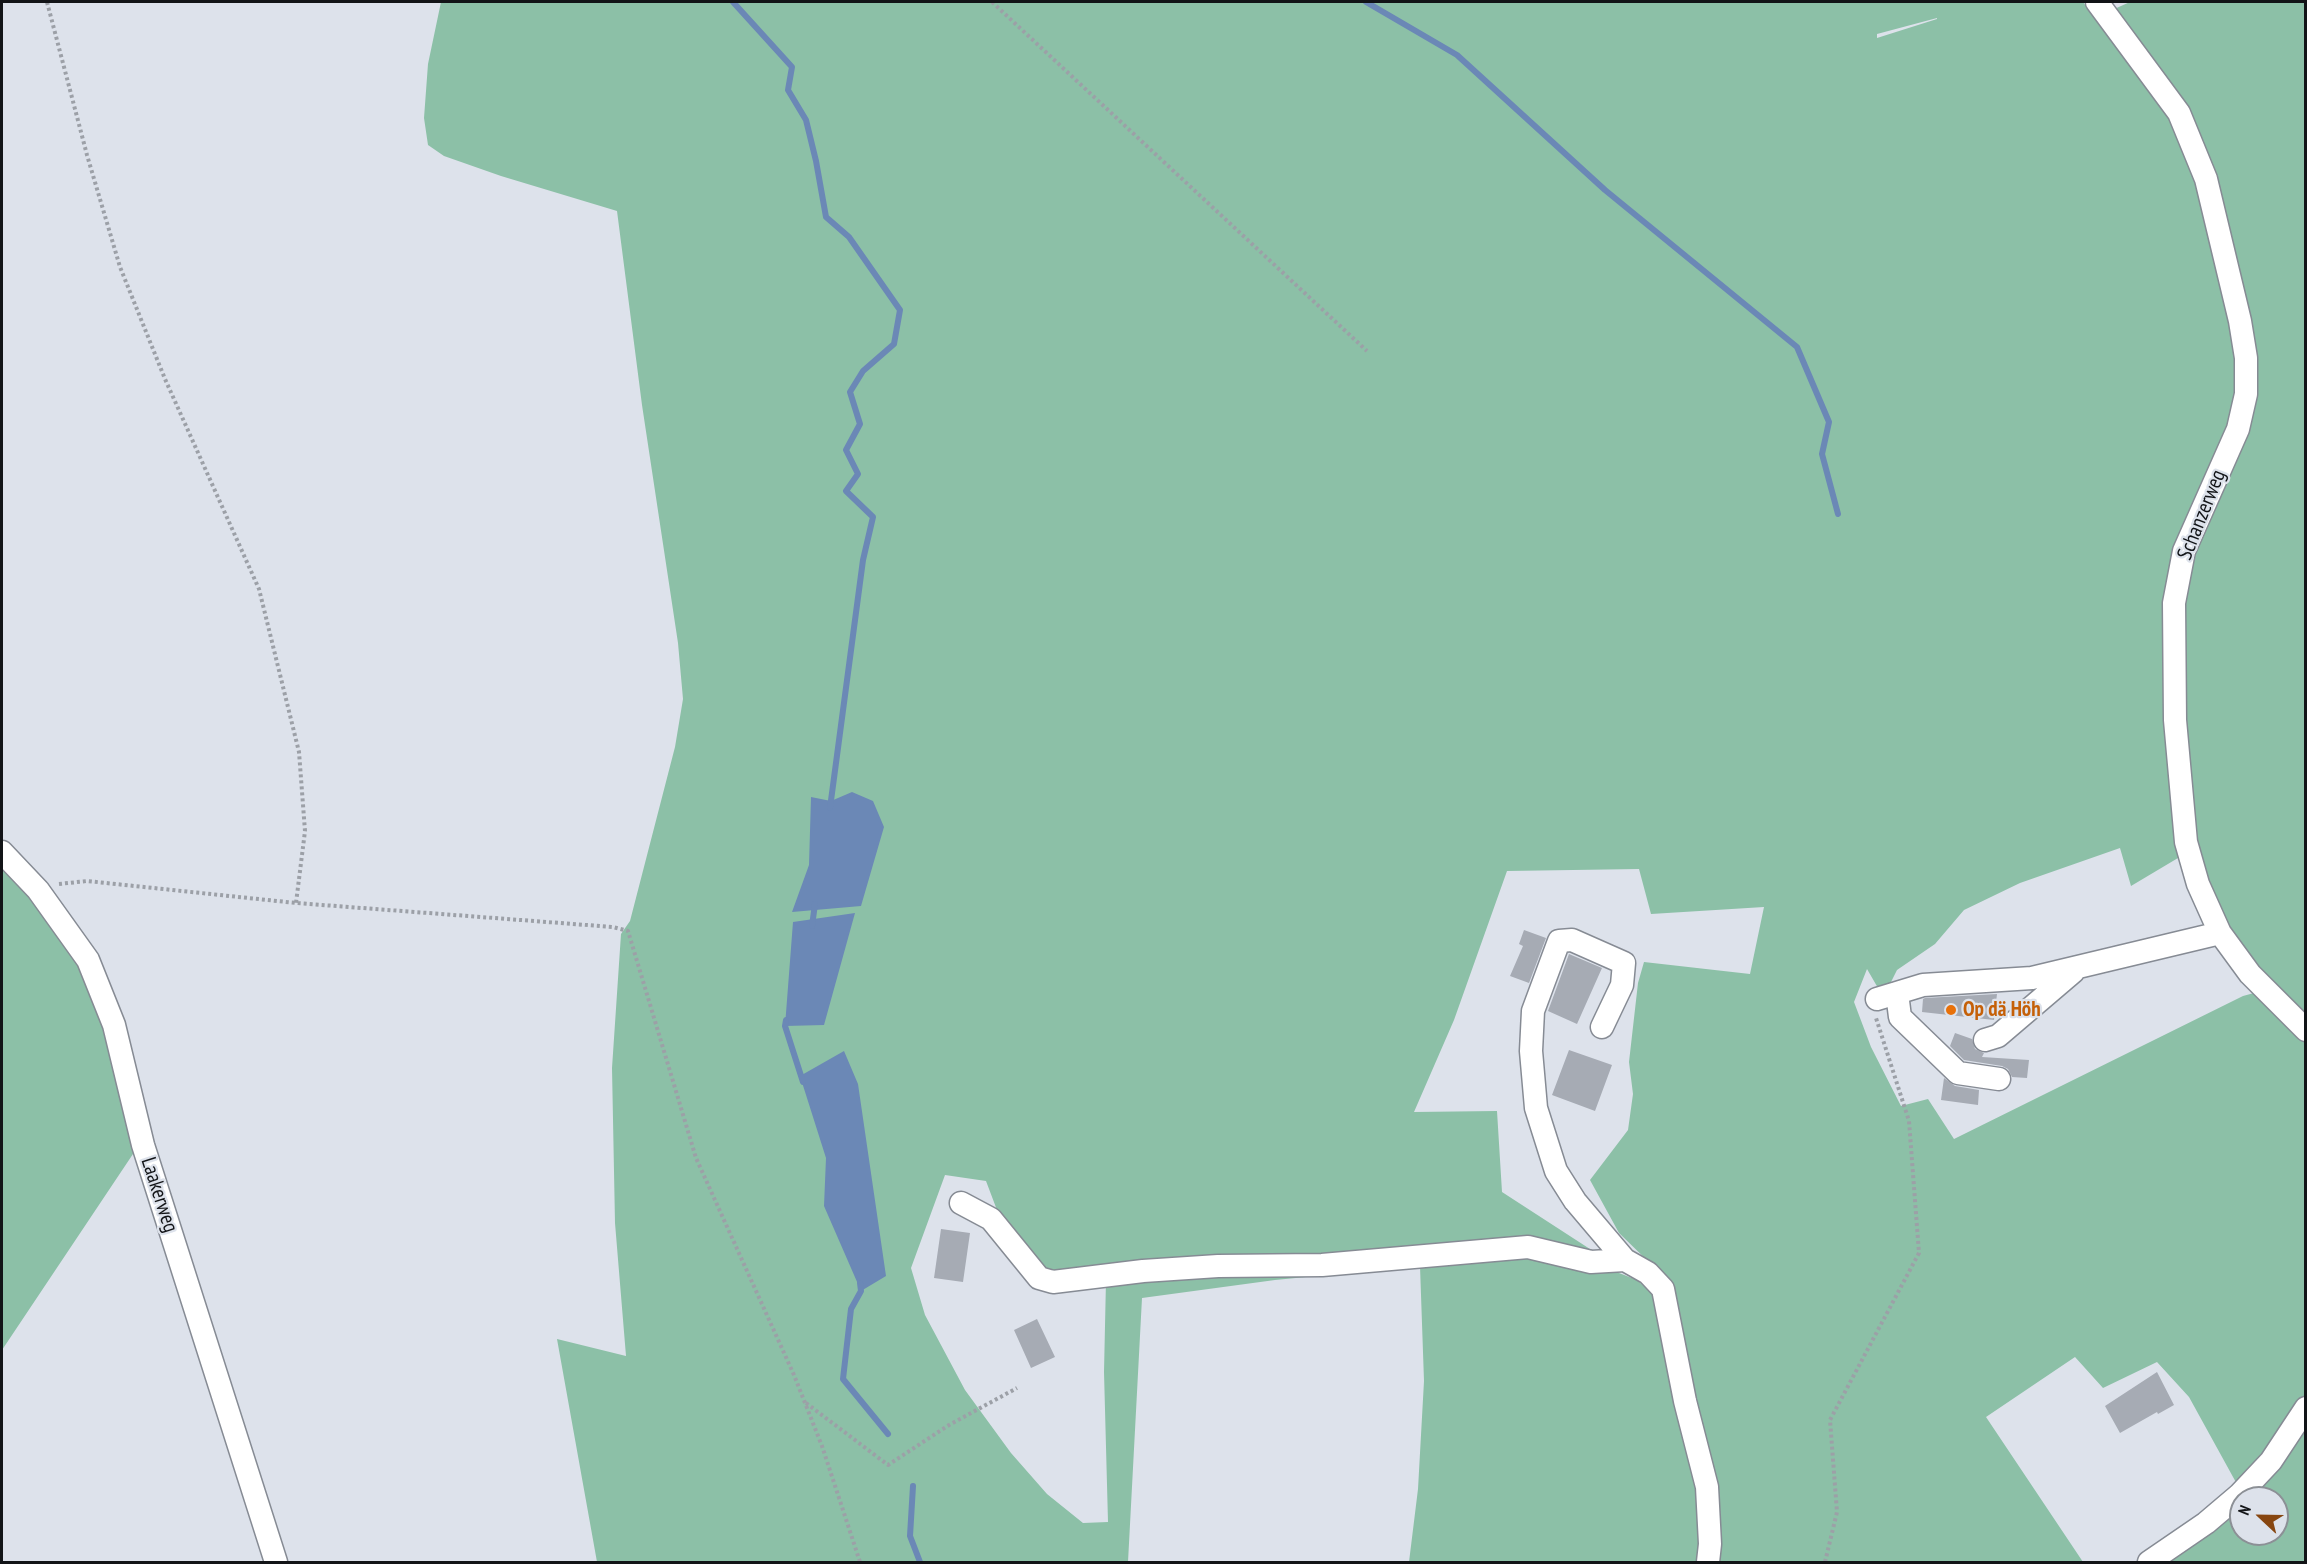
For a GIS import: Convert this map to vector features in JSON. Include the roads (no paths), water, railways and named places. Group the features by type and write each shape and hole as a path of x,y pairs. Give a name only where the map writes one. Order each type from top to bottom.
{"street":[{"name":"Schanzerweg","path":"2108,5 2179,113 2206,179 2240,321 2246,358 2246,394 2238,429 2184,551 2174,603 2175,720 2186,842 2198,884 2220,933 2250,974 2306,1030"},
{"name":"Laakerweg","path":"2,852 38,890 88,960 114,1025 143,1144 276,1563"},
{"path":"1998,1079 1958,1073 1900,1017 1887,996 1923,985 2032,978 2220,933"},
{"path":"1602,1027 1622,985 1624,963 1572,940 1559,941 1533,1011 1531,1051 1536,1108 1556,1171 1575,1201 1625,1260 1648,1273 1664,1288 1685,1401 1707,1487 1710,1544 1708,1563"},
{"path":"1985,1040 1998,1035 2076,969"},
{"path":"961,1203 991,1219 1039,1278 1053,1282 1143,1271 1218,1266 1322,1265 1528,1247 1591,1262 1625,1260"},
{"path":"2149,1563 2239,1495 2271,1461 2306,1408"}],"water":[{"path":"852,792 873,801 884,827 861,906 792,912 809,865 811,797 831,801"},
{"path":"855,913 824,1025 785,1026 793,922"},
{"path":"844,1051 858,1084 886,1276 861,1291 824,1206 826,1158 800,1076"}],"waterway":[{"path":"733,2 792,67 788,90 806,120 826,217 849,237 900,310 894,344 863,371 850,392 860,424 846,450 858,474 846,491 873,517 863,560 830,808"},
{"path":"1366,2 1457,55 1605,190 1797,347 1829,422 1822,454 1838,514"},
{"path":"812,926 815,904"},
{"path":"786,1020 785,1026 803,1082"},
{"path":"860,1283 861,1291 851,1309 843,1379 888,1434"},
{"path":"913,1486 910,1536 920,1562"}],"place":[{"name":"Op dä Höh","path":"1951,1010"}]}
